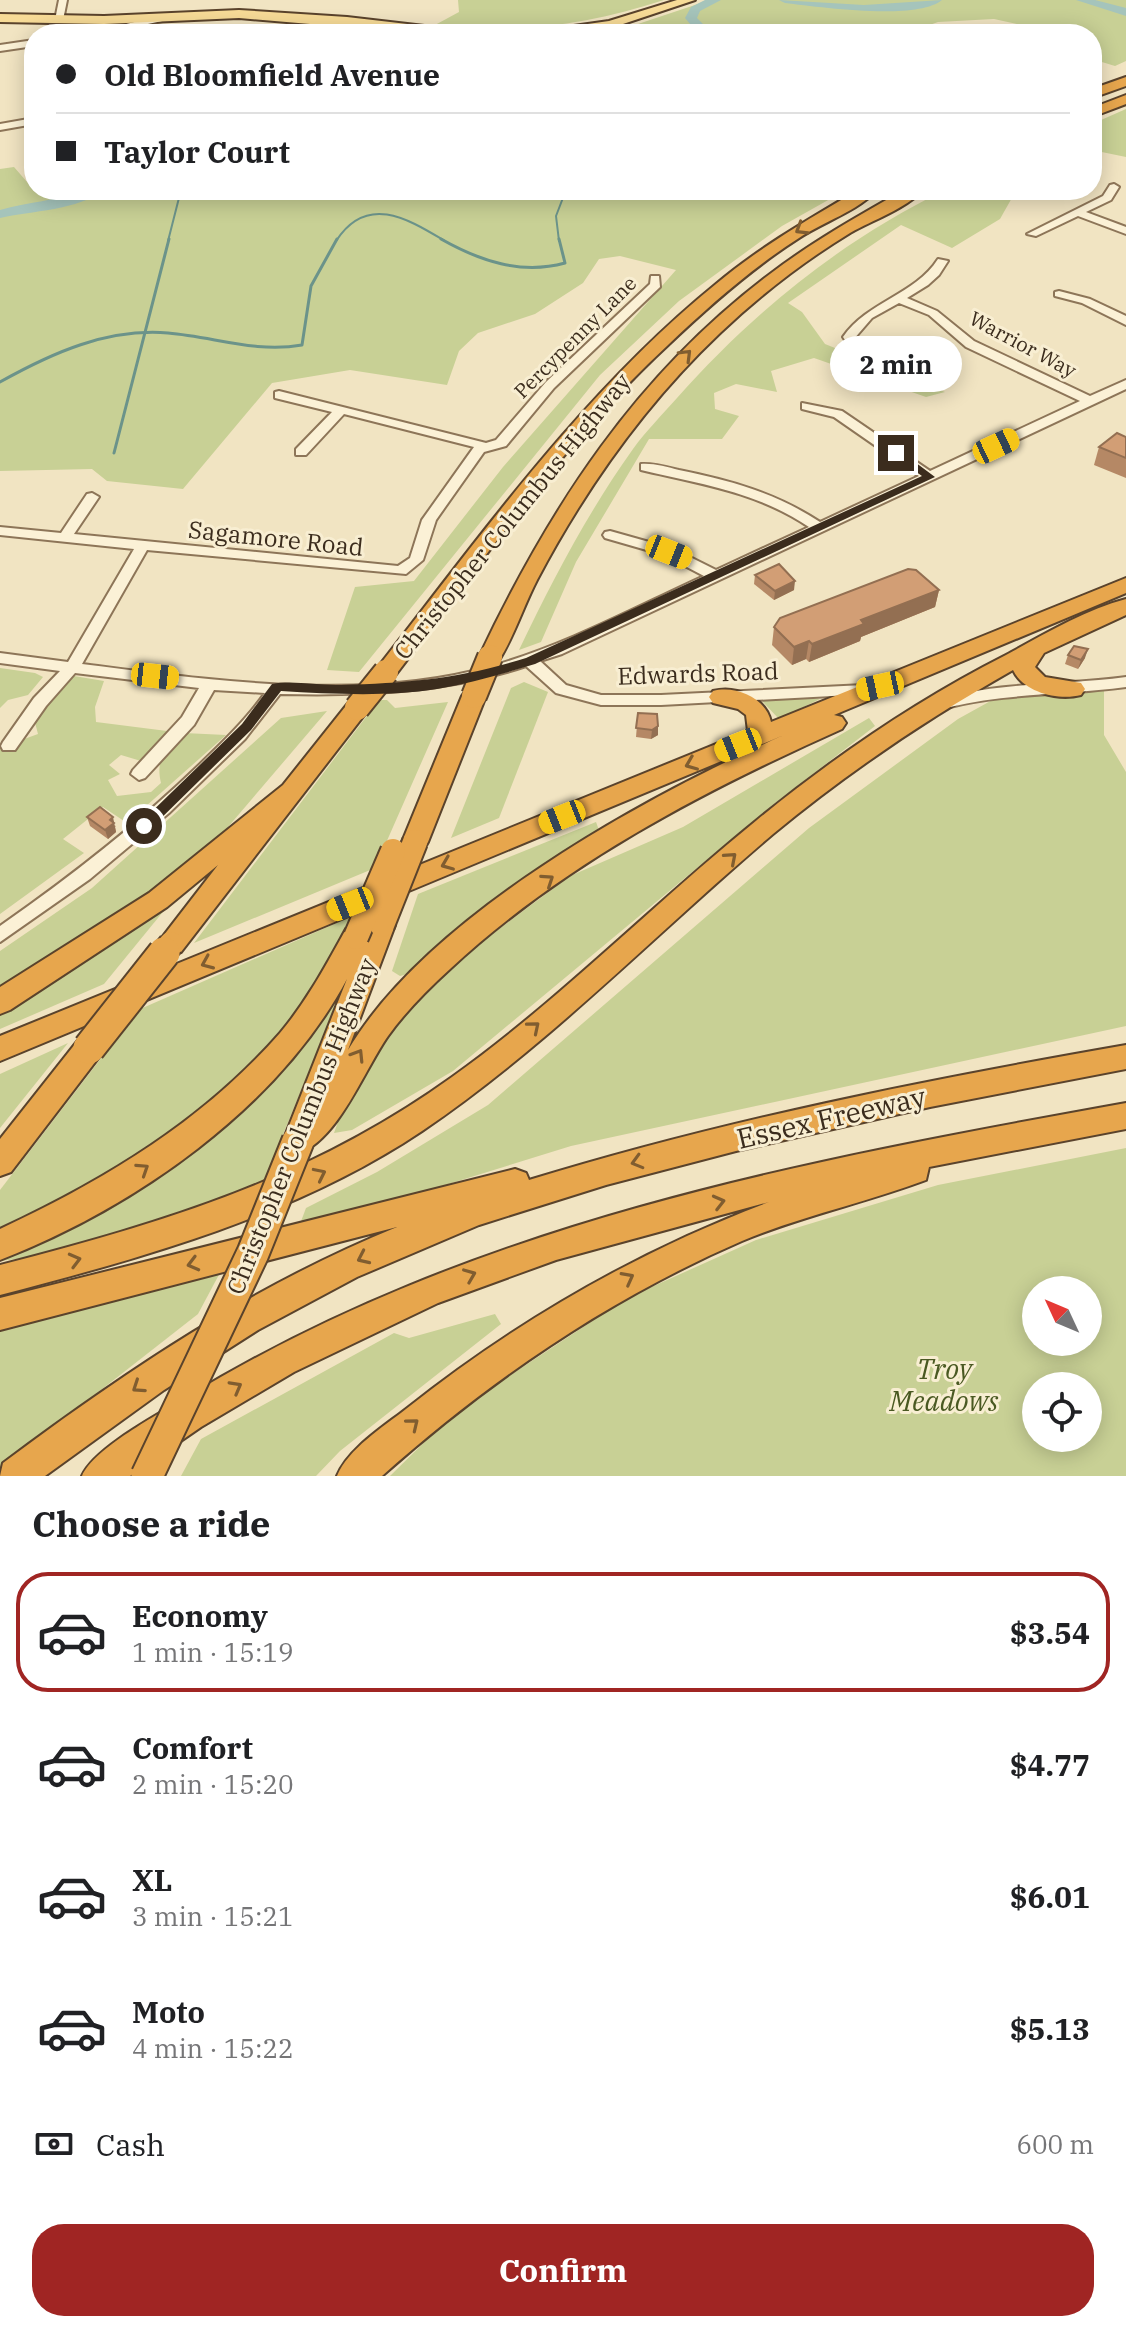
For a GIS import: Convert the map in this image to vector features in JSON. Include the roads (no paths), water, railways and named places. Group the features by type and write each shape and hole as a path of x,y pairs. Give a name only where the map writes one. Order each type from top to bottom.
{"highway":[{"path":"1102,90 1126,81"},
{"path":"1102,109 1126,99"},
{"name":"Christopher Columbus Highway","path":"0,1162 538,477 635,363 737,273 809,224 851,200"},
{"name":"Christopher Columbus Highway","path":"147,1476 253,1253 298,1141 369,931 404,846 435,757 456,740 521,587 559,517 599,457 653,390 717,325 766,283 827,240 897,200"},
{"path":"0,1049 1126,585"},
{"path":"0,1280 200,1224 316,1176 398,1131 487,1067 814,788 912,718 1038,646 1126,606"},
{"path":"298,1141 330,1107 370,1037 419,980 471,934 554,876 675,800 768,752 1046,632 1063,634"},
{"path":"1038,646 1023,667 1028,678 1040,684 1073,689"},
{"path":"721,697 746,703 757,710 760,736"},
{"path":"0,1002 158,900 294,789"},
{"path":"0,1245 126,1180 187,1139 232,1102 264,1071 312,1013 369,931"},
{"path":"0,1065 55,1038 77,1017"},
{"name":"Essex Freeway","path":"16,1476 92,1418 197,1347 284,1298 394,1244 459,1217 651,1158 849,1112 1126,1057"},
{"path":"100,1476 228,1391 376,1315 476,1273 645,1220 861,1167 1126,1116"},
{"path":"355,1476 471,1377 541,1329 651,1266 790,1208 1028,1134"},
{"path":"0,1314 517,1183 540,1190"}],"main road":[{"path":"611,24 689,0"},
{"path":"0,18 111,23 173,15 306,18 363,24"}],"street":[{"path":"59,20 63,0"},
{"path":"0,48 24,44"},
{"path":"0,127 24,123"},
{"path":"1032,234 1107,198 1114,187"},
{"path":"1077,212 1126,231"},
{"path":"849,337 860,323 934,274 942,261"},
{"name":"Percypenny Lane","path":"479,449 501,443 550,385 656,285 655,278"},
{"path":"1059,294 1086,301 1126,321"},
{"name":"Warrior Way","path":"898,298 933,313 970,344 1090,401"},
{"path":"0,658 210,683 337,690 434,685 481,676 530,661 1126,384"},
{"path":"279,395 465,440 481,445 479,449"},
{"path":"806,406 838,414 930,477"},
{"path":"301,452 341,410"},
{"name":"Sagamore Road","path":"0,531 401,571 416,560 429,520 479,449"},
{"path":"646,467 755,491 790,506 819,527"},
{"path":"64,538 92,497"},
{"path":"610,535 669,552 716,576"},
{"path":"9,746 40,702 72,667 142,547"},
{"name":"Edwards Road","path":"530,661 561,689 601,700 842,693 880,686"},
{"path":"912,718 946,703 981,694 1073,689 1126,682"},
{"path":"139,774 188,721 210,683"},
{"path":"0,935 89,872 155,816 246,727 277,687"}],"waterway":[{"path":"696,24 691,18 695,9 715,0"},
{"path":"785,0 864,8 928,4 936,0"},
{"path":"1082,0 1126,12"},
{"path":"0,214 70,200"},
{"path":"168,241 178,200"},
{"path":"559,241 556,216 562,200"},
{"path":"336,241 348,226 374,214 402,219 445,241"},
{"path":"145,332 169,239"},
{"path":"145,332 251,346 302,345 311,286 337,239"},
{"path":"441,239 445,241"},
{"path":"445,241 501,264 533,267 565,263 559,239"},
{"path":"0,382 60,352 123,334 145,332"},
{"path":"114,453 145,332"}],"park label":[{"name":"Troy Meadows","path":"944,1384"}]}
